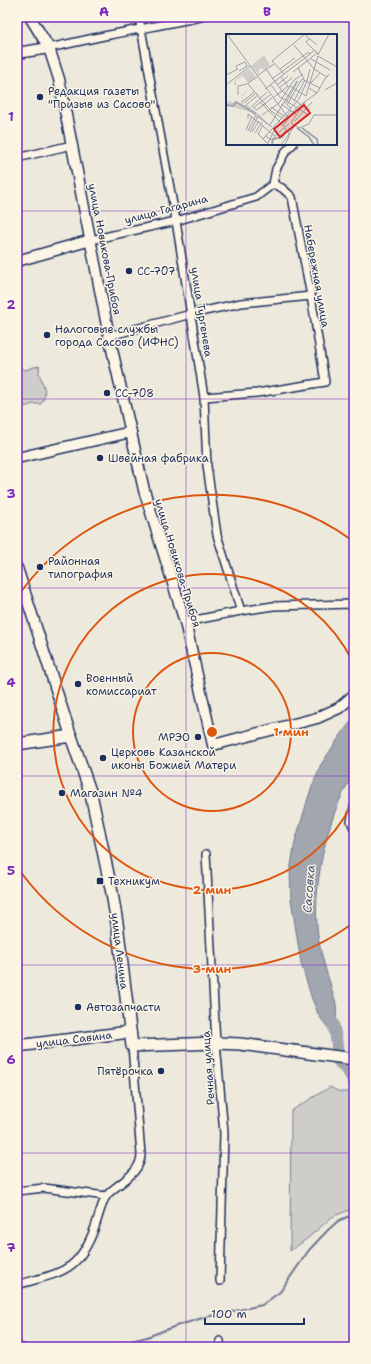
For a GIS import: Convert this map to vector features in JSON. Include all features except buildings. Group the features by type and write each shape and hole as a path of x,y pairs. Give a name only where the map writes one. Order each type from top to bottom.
{"main road":[{"path":"17,744 71,736"},
{"name":"улица Ленина","path":"71,736 91,794 118,923 132,1046"},
{"name":"улица Савина","path":"17,1046 130,1032"},
{"path":"132,1046 216,1043 240,1044 354,1060"}],"street":[{"name":"улица Новикова-Прибоя","path":"30,17 49,48 59,79 109,336 144,490 185,622 213,745 317,718 339,708 354,695"},
{"name":"улица Тургенева","path":"139,17 176,221 204,397 207,466 218,535 240,611"},
{"path":"17,53 49,48 202,17"},
{"path":"17,158 72,145"},
{"path":"272,184 276,169 291,145"},
{"name":"улица Гагарина","path":"17,261 91,240 176,221 256,197 272,184"},
{"name":"Набережная улица","path":"204,397 256,393 325,382 311,296 292,197 282,188 272,184"},
{"path":"109,336 191,314 241,304 311,296"},
{"path":"17,458 131,432"},
{"name":"улица Ленина","path":"17,568 71,736"},
{"path":"185,622 273,606 354,604"},
{"path":"354,808 351,821 354,828"},
{"name":"Речная улица","path":"206,854 216,1043 224,1134 220,1281"},
{"name":"улица Ленина","path":"17,1285 59,1272 70,1267 77,1261 85,1250 106,1196 135,1170 141,1160 132,1046"},
{"path":"17,1191 44,1188 106,1196"}],"shaded area":[{"path":"17,366 25,370 39,366 39,374 45,393 41,404 34,404 17,409"},
{"path":"330,1087 340,1092 354,1092 354,1208 332,1217 308,1238 290,1251 291,1111"}],"water":[{"path":"354,717 354,774 335,810 328,832 319,878 317,901 319,942 336,1004 336,1038 319,1016 301,963 291,899 290,871 295,842 309,795 320,766"}],"waterway":[{"name":"Сасовка","path":"333,1023 339,1062 350,1074 354,1082"},
{"path":"107,1347 147,1337 206,1317 262,1305 280,1292 309,1250 328,1230 338,1221 354,1214"},
{"path":"17,1342 32,1347"}],"place":[{"name":"Редакция газеты \"Призыв из Сасово\"","path":"40,97"},
{"name":"СС-707","path":"129,271"},
{"name":"Налоговые службы города Сасово (ИФНС)","path":"47,335"},
{"name":"СС-708","path":"107,393"},
{"name":"Швейная фабрика","path":"100,458"},
{"name":"Районная типография","path":"40,567"},
{"name":"Военный комиссариат","path":"78,684"},
{"name":"МРЭО","path":"198,737"},
{"name":"Церковь Казанской иконы Божией Матери","path":"103,758"},
{"name":"Магазин №4","path":"62,793"},
{"name":"Техникум","path":"100,881"},
{"name":"Автозапчасти","path":"78,1007"},
{"name":"Пятёрочка","path":"161,1071"}]}
